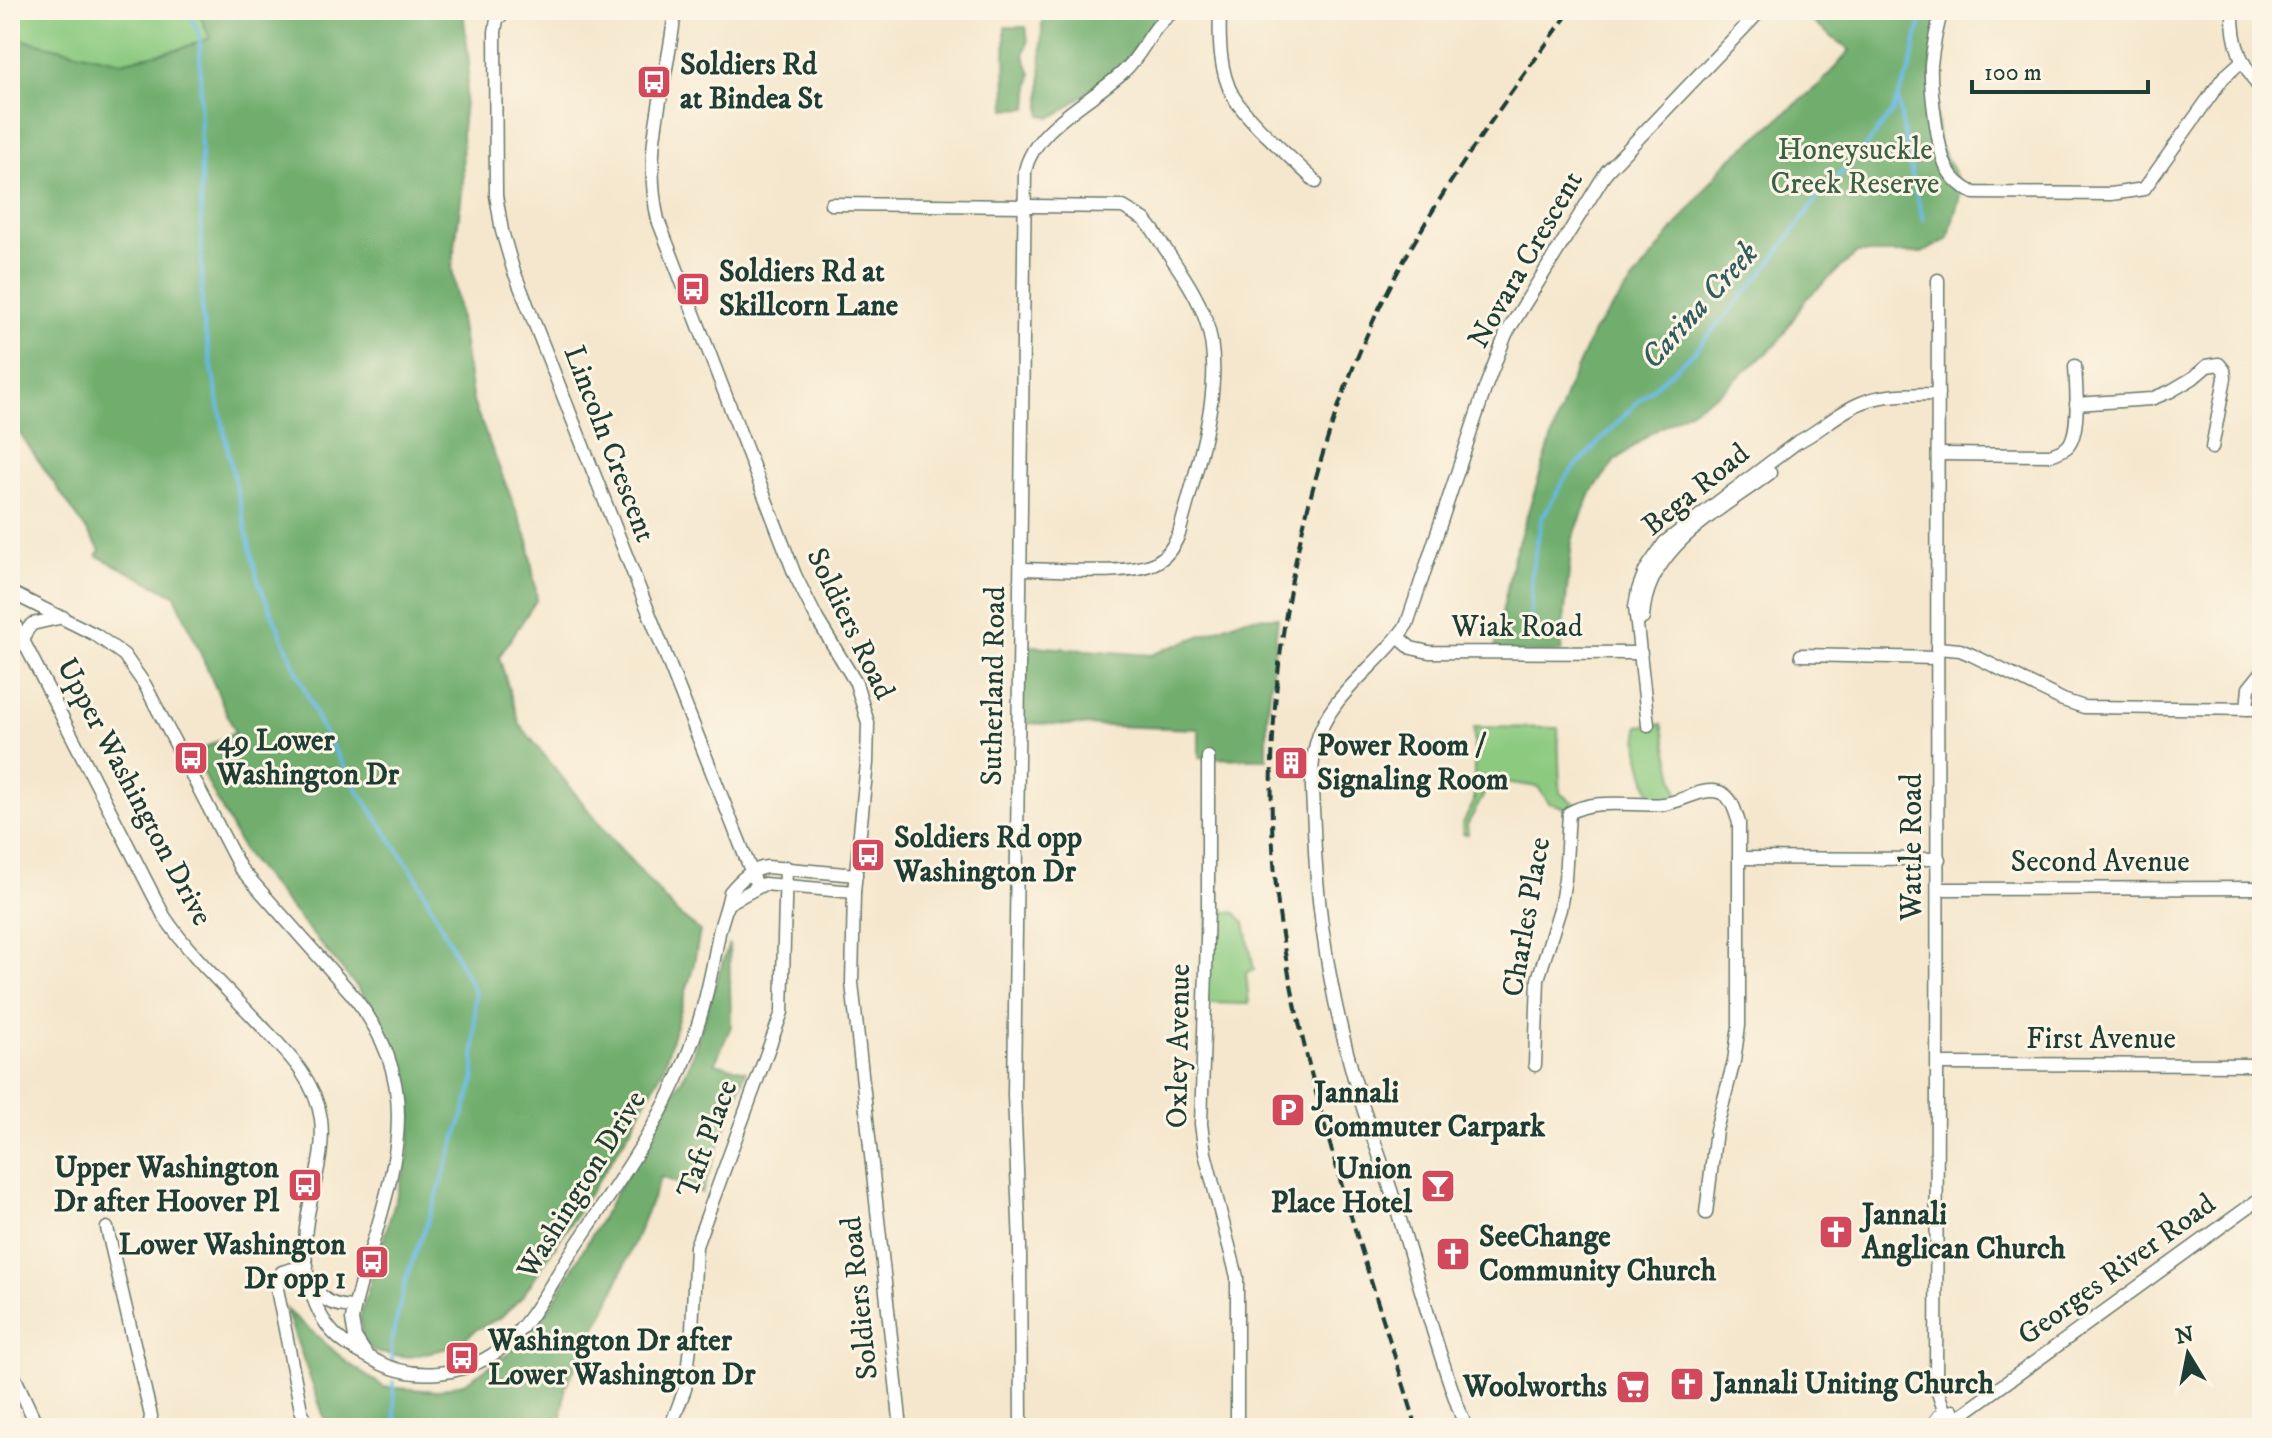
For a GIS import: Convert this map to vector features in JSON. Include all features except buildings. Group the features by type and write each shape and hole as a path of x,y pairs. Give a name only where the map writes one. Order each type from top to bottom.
{"street":[{"name":"Lincoln Crescent","path":"508,10 497,19 495,32 496,195 502,231 513,269 562,396 757,886"},
{"name":"Soldiers Road","path":"675,10 652,149 655,208 665,242 795,575 817,619 856,683 868,723 851,964 901,1428"},
{"path":"1009,10 1022,10"},
{"name":"Sutherland Road","path":"1021,1428 1020,1260 1014,1095 1025,171 1036,143 1124,72 1160,22 1177,10"},
{"path":"1220,10 1221,55 1233,95 1243,109 1316,182"},
{"name":"Novara Crescent","path":"1466,1428 1359,1096 1328,966 1315,864 1313,766 1319,735 1337,702 1398,637 1412,611 1506,334 1607,171 1761,10"},
{"path":"2233,10 2232,26 2241,62 2262,92"},
{"path":"1942,13 1931,66 1939,145 1946,167 1954,179 1974,193 2111,194 2144,189 2223,78 2241,62"},
{"path":"831,204 1123,207 1145,220 1201,309 1209,331 1215,369 1211,403 1179,534 1168,553 1152,564 1128,569 1021,569"},
{"name":"Wattle Road","path":"1938,280 1939,1064 1936,1387 1945,1413"},
{"path":"2219,364 2227,350"},
{"path":"2076,404 2151,399 2182,385 2207,366 2219,364"},
{"path":"2212,448 2225,378 2219,364"},
{"path":"1938,454 2050,455 2060,452 2069,446 2073,438 2075,366"},
{"name":"Bega Road","path":"1648,725 1636,598 1653,555 1677,532 1796,443 1863,402 1892,396 1938,394"},
{"path":"10,592 111,644 135,669 240,868 363,1007 387,1056 398,1101 398,1145 390,1187 352,1320 355,1337 369,1357"},
{"name":"Upper Washington Drive","path":"10,615 164,916 187,947 291,1058 312,1090 318,1104 322,1136 305,1238 312,1296 331,1331 350,1348 369,1357"},
{"path":"24,641 25,633 32,624 63,617"},
{"name":"Wiak Road","path":"1398,637 1411,648 1429,652 1641,653"},
{"path":"1801,655 1960,650 2063,700 2084,707 2262,709"},
{"path":"2247,709 2249,688 2262,672"},
{"name":"Oxley Avenue","path":"1208,757 1208,909 1201,1124 1205,1153 1237,1277 1237,1428"},
{"name":"Charles Place","path":"1535,1065 1538,979 1560,909 1569,813 1579,807 1666,804 1704,791 1721,792 1733,804 1739,823 1739,1026 1734,1061 1716,1130 1706,1213"},
{"path":"1739,858 1939,859"},
{"path":"750,873 767,867 786,867 856,875"},
{"name":"Taft Place","path":"670,1428 685,1389 692,1330 696,1246 782,1012 786,867"},
{"name":"Washington Drive","path":"369,1357 384,1366 413,1373 457,1370 485,1359 502,1348 518,1331 636,1154 674,1087 705,1003 730,892 750,873"},
{"path":"729,903 757,886 785,885 854,892"},
{"name":"Second Avenue","path":"1939,889 2262,888"},
{"name":"First Avenue","path":"1939,1064 2262,1065"},
{"name":"Georges River Road","path":"1963,1414 2262,1197"},
{"path":"107,1228 151,1416 149,1428"},
{"path":"309,1428 301,1410 277,1289 282,1272 307,1265 320,1295 332,1304 354,1307"},
{"path":"10,1367 36,1427"},
{"path":"1930,1428 1945,1413 1954,1410 1963,1414 1963,1428"}],"green space":[{"path":"10,10 198,10 211,38 121,62 10,37"},
{"path":"198,10 463,10 469,63 462,130 463,185 452,268 473,402 528,540 537,599 499,657 520,725 610,837 677,913 700,931 693,968 663,1069 625,1139 522,1297 500,1318 477,1329 456,1346 410,1357 379,1353 368,1347 362,1338 360,1317 407,1162 411,1096 372,1005 245,854 193,754 235,732 175,595 97,556 100,550 10,419 17,176 10,147 10,37 121,62 210,38"},
{"path":"1077,10 1161,10 1126,62 1060,113 1051,117 1041,115 1044,17 1053,13 1075,14"},
{"name":"Honeysuckle Creek Reserve","path":"1797,10 1942,10 1931,67 1939,145 1962,187 1948,239 1922,253 1857,253 1806,299 1777,344 1721,392 1648,435 1615,461 1591,493 1572,540 1561,652 1494,653 1513,559 1567,390 1593,332 1725,164 1820,84 1850,51"},
{"path":"1005,27 1026,27 1028,42 1024,55 1031,74 1028,108 1006,109"},
{"path":"1278,617 1267,719 1267,759 1199,758 1199,729 1019,723 1020,645 1151,655 1246,618"},
{"path":"1662,724 1679,800 1652,804 1639,752 1638,726"},
{"path":"1474,727 1558,728 1560,793 1579,807 1569,813 1565,808 1549,803 1538,787 1492,780 1467,825 1468,834 1463,834 1462,825 1474,802"},
{"path":"1208,909 1236,913 1245,923 1254,970 1246,972 1249,1004 1205,1003"},
{"path":"729,943 731,1026 715,1063 746,1071 702,1193 661,1177 610,1300 565,1387 561,1428 328,1428 285,1308 348,1363 384,1387 437,1391 466,1382 511,1352 548,1311 688,1068"}],"waterway":[{"path":"188,10 200,36 202,316 230,461 258,581 321,727 357,789 417,878 475,993 474,1082 436,1199 407,1275 391,1342 392,1361"},
{"name":"Carina Creek","path":"1530,633 1532,570 1542,518 1566,477 1638,401 1694,352 1762,274 1820,195 1865,148 1892,112 1910,69 1920,24 1927,10"},
{"path":"1898,101 1923,220"},
{"path":"393,1382 396,1428"}],"railway":[{"path":"1417,1428 1327,1133 1285,953 1274,868 1272,780 1276,689 1288,598 1307,509 1333,422 1365,339 1403,262 1441,197 1504,102 1571,10"}],"place":[{"name":"Soldiers Rd at Bindea St","path":"654,82"},
{"name":"Soldiers Rd at Skillcorn Lane","path":"693,289"},
{"name":"49 Lower Washington Dr","path":"191,758"},
{"name":"Power Room / Signaling Room","path":"1291,763"},
{"name":"Soldiers Rd opp Washington Dr","path":"868,855"},
{"name":"Jannali Commuter Carpark","path":"1288,1110"},
{"name":"Upper Washington Dr after Hoover Pl","path":"305,1185"},
{"name":"Union Place Hotel","path":"1438,1186"},
{"name":"Jannali Anglican Church","path":"1836,1232"},
{"name":"SeeChange Community Church","path":"1453,1254"},
{"name":"Lower Washington Dr opp 1","path":"372,1262"},
{"name":"Washington Dr after Lower Washington Dr","path":"462,1358"},
{"name":"Jannali Uniting Church","path":"1687,1384"},
{"name":"Woolworths","path":"1633,1387"}]}
